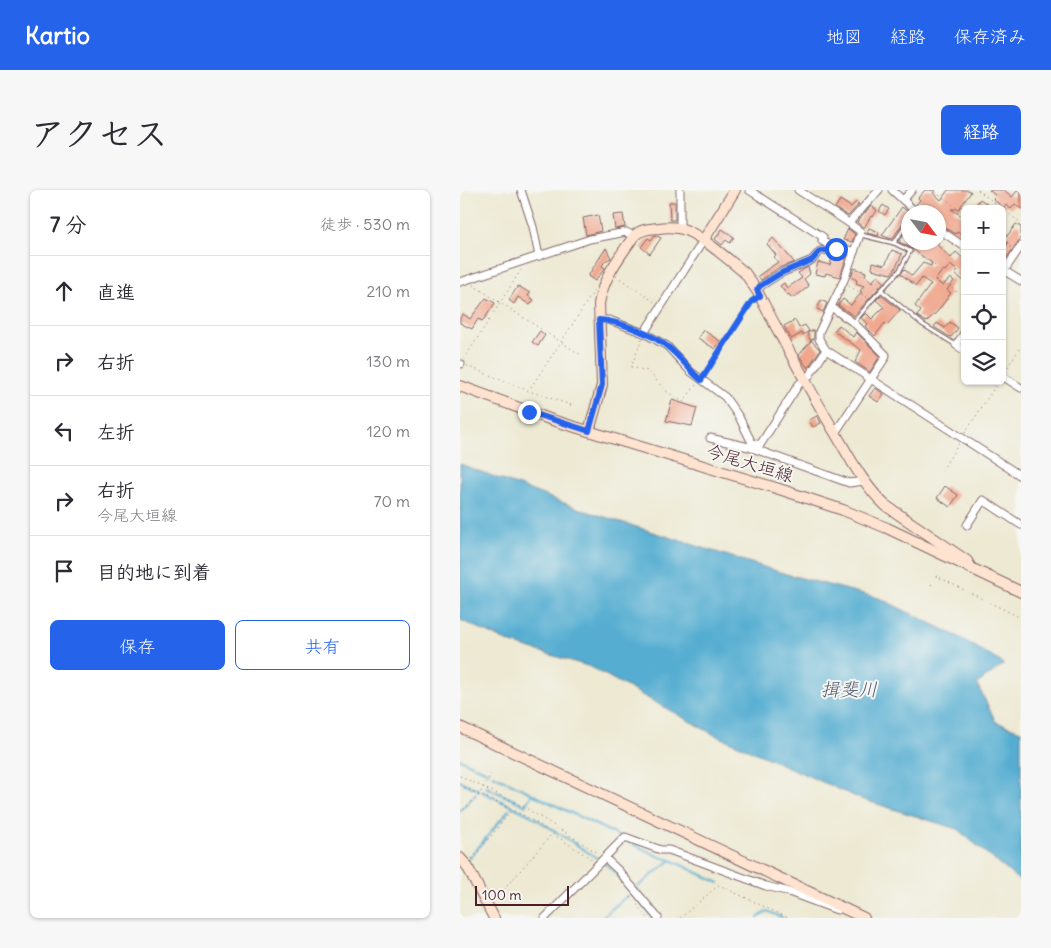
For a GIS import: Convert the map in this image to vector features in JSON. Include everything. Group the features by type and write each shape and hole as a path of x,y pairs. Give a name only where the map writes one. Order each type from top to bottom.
{"street":[{"path":"521,190 533,227 539,256"},
{"path":"680,190 680,228"},
{"path":"644,334 735,190"},
{"path":"750,190 823,237 822,241 836,249"},
{"path":"798,190 861,232 844,280 819,332 819,339 826,350 1021,476"},
{"path":"849,223 880,190"},
{"path":"892,190 908,205"},
{"path":"903,200 912,190"},
{"path":"589,431 602,385 599,320 601,291 607,276 634,236 647,229 680,228 703,241 745,274 759,293 804,381 864,482 885,505 967,561 971,568"},
{"path":"464,281 590,239 626,232 634,236"},
{"path":"946,234 961,244"},
{"path":"1006,267 1019,248"},
{"path":"759,293 760,286 781,273 812,260 820,251 846,249 854,252"},
{"path":"1006,273 1021,281"},
{"path":"831,307 854,323 886,355 835,433"},
{"path":"599,320 609,320 644,334 667,346 701,380 725,397 739,417 752,443 760,445 800,384 826,350"},
{"path":"961,338 956,345 961,348"},
{"path":"1006,379 1021,388"},
{"name":"今尾大垣線","path":"460,386 537,415 843,510 887,528 1021,592"},
{"path":"710,438 749,447 849,484 864,482"},
{"path":"967,525 983,500 1021,525"},
{"path":"460,727 864,918"},
{"path":"545,918 625,837 661,850 669,850 843,912 849,911"},
{"path":"602,861 618,870 658,918"},
{"path":"463,863 494,918"}],"lane":[{"path":"894,243 901,232"},
{"path":"854,323 900,270 910,251 894,243 860,235"},
{"path":"881,290 922,324 956,345"}],"path":[{"path":"931,190 961,212"},
{"path":"978,190 1021,223"},
{"path":"1006,243 1019,248"},
{"path":"910,251 937,267 933,274 961,295"},
{"path":"523,261 524,266 460,364 526,390 572,404"},
{"path":"610,272 661,306"},
{"path":"844,280 850,288 872,300"},
{"path":"464,281 581,355"},
{"path":"531,387 593,291 601,291"},
{"path":"644,334 631,367 648,371 666,391 683,402 701,380 759,293"},
{"path":"1006,370 1021,346"},
{"path":"942,470 995,385"},
{"path":"931,585 936,576 1021,618"},
{"path":"460,813 479,794 491,774"},
{"path":"460,776 524,807 602,861"},
{"path":"460,785 527,817 553,834 602,861"},
{"path":"463,863 512,810"},
{"path":"488,907 553,834"},
{"path":"680,918 719,885 788,918"},
{"path":"632,897 648,918"}],"water":[{"name":"揖斐川","path":"460,464 583,510 786,574 879,598 961,638 1004,664 977,684 996,722 1021,731 1021,882 957,829 861,799 713,734 591,667 511,643 460,620"}],"building":[{"path":"925,190 935,190 933,193 941,200 948,190 968,190 971,192 959,209 951,209 961,215 961,234 957,232 956,234 946,228 946,205 916,205 920,200 918,198"},
{"path":"989,190 1004,190 1012,197 1018,190 1021,190 1021,209 1015,204 1011,209 1006,205 1000,205 993,199 996,196"},
{"path":"980,199 987,204 986,205 976,205"},
{"path":"840,200 851,207 856,202 859,204 848,216 835,208"},
{"path":"669,202 675,202 675,220 670,220"},
{"path":"883,205 889,209 885,215 879,211"},
{"path":"871,206 877,210 864,228 857,222"},
{"path":"901,208 901,226 892,239 882,235"},
{"path":"623,214 625,227 615,229 613,215"},
{"path":"598,215 601,231 586,235 583,218"},
{"path":"1016,224 1021,227 1021,238 1006,259 1006,246 1008,243 1006,242 1007,236"},
{"path":"869,228 879,232 878,236 867,233"},
{"path":"722,229 734,237 730,243 726,240 722,245 715,239"},
{"path":"848,229 855,234 852,242 843,240"},
{"path":"655,235 661,238 650,254 641,247 648,238 651,240"},
{"path":"773,238 794,262 778,268 761,280 758,276 778,262 774,257 776,255 767,244"},
{"path":"606,248 611,258 605,261 602,266 605,268 595,281 588,276"},
{"path":"892,250 902,254 891,274 872,269 873,262 885,265"},
{"path":"914,250 942,250 951,258 956,252 961,256 961,279 955,274 958,271 950,265 945,271 943,270 935,280 943,286 950,278 954,281 947,290 951,293 937,312 926,322 917,316 921,311 915,306 931,284 922,278 916,286 901,274 904,269 912,276 923,263 931,266 932,263"},
{"path":"835,255 847,255 840,277 826,273 825,276 815,274 818,262 830,265"},
{"path":"808,267 810,274 804,279 809,286 793,297 789,294 787,295 780,286 784,283 787,288 802,278 798,273"},
{"path":"854,268 866,272 865,276 872,282 877,276 884,282 854,316 838,305 843,299 851,305 862,292 860,291 864,286 856,283 857,280 851,277"},
{"path":"518,286 530,293 528,296 534,300 530,305 518,297 514,304 509,300"},
{"path":"881,295 900,310 887,325 885,323 875,336 865,326 868,324 861,318 866,313 872,319 884,307 876,300"},
{"path":"486,298 495,303 482,321 478,319 472,329 460,323 460,318 463,314 470,319"},
{"path":"821,300 827,303 823,312 817,309"},
{"path":"795,320 799,328 805,325 809,331 791,339 784,326"},
{"path":"950,322 958,328 950,337 934,327 937,323 945,328"},
{"path":"839,325 853,337 856,332 880,356 870,372 855,362 861,350 834,331"},
{"path":"703,330 720,341 715,349 698,338"},
{"path":"814,330 814,339 811,340 820,350 808,368 799,355 811,341 807,333"},
{"path":"540,331 545,335 538,346 532,342"},
{"path":"875,388 884,394 878,402 869,396"},
{"path":"672,400 697,408 692,426 666,421"},
{"path":"817,416 821,423 813,427 809,420"},
{"path":"945,486 958,495 950,507 937,498"}],"waterway":[{"path":"460,759 489,773"},
{"path":"493,775 531,793"},
{"path":"460,781 480,791"},
{"path":"486,787 525,805"},
{"path":"483,792 530,815 600,860"},
{"path":"460,810 476,794"},
{"path":"525,806 532,794 621,837"},
{"path":"468,860 509,810"},
{"path":"629,842 660,857 671,860 636,888"},
{"path":"671,860 719,883"},
{"path":"604,863 614,871 653,918"},
{"path":"601,918 628,895"},
{"path":"758,918 767,911 783,918"}],"route":[{"path":"529,412 589,431 601,394 603,375 599,320 609,320 657,340 678,356 701,380 752,301 760,296 757,290 760,286 781,273 812,260 820,251 836,249"}]}
